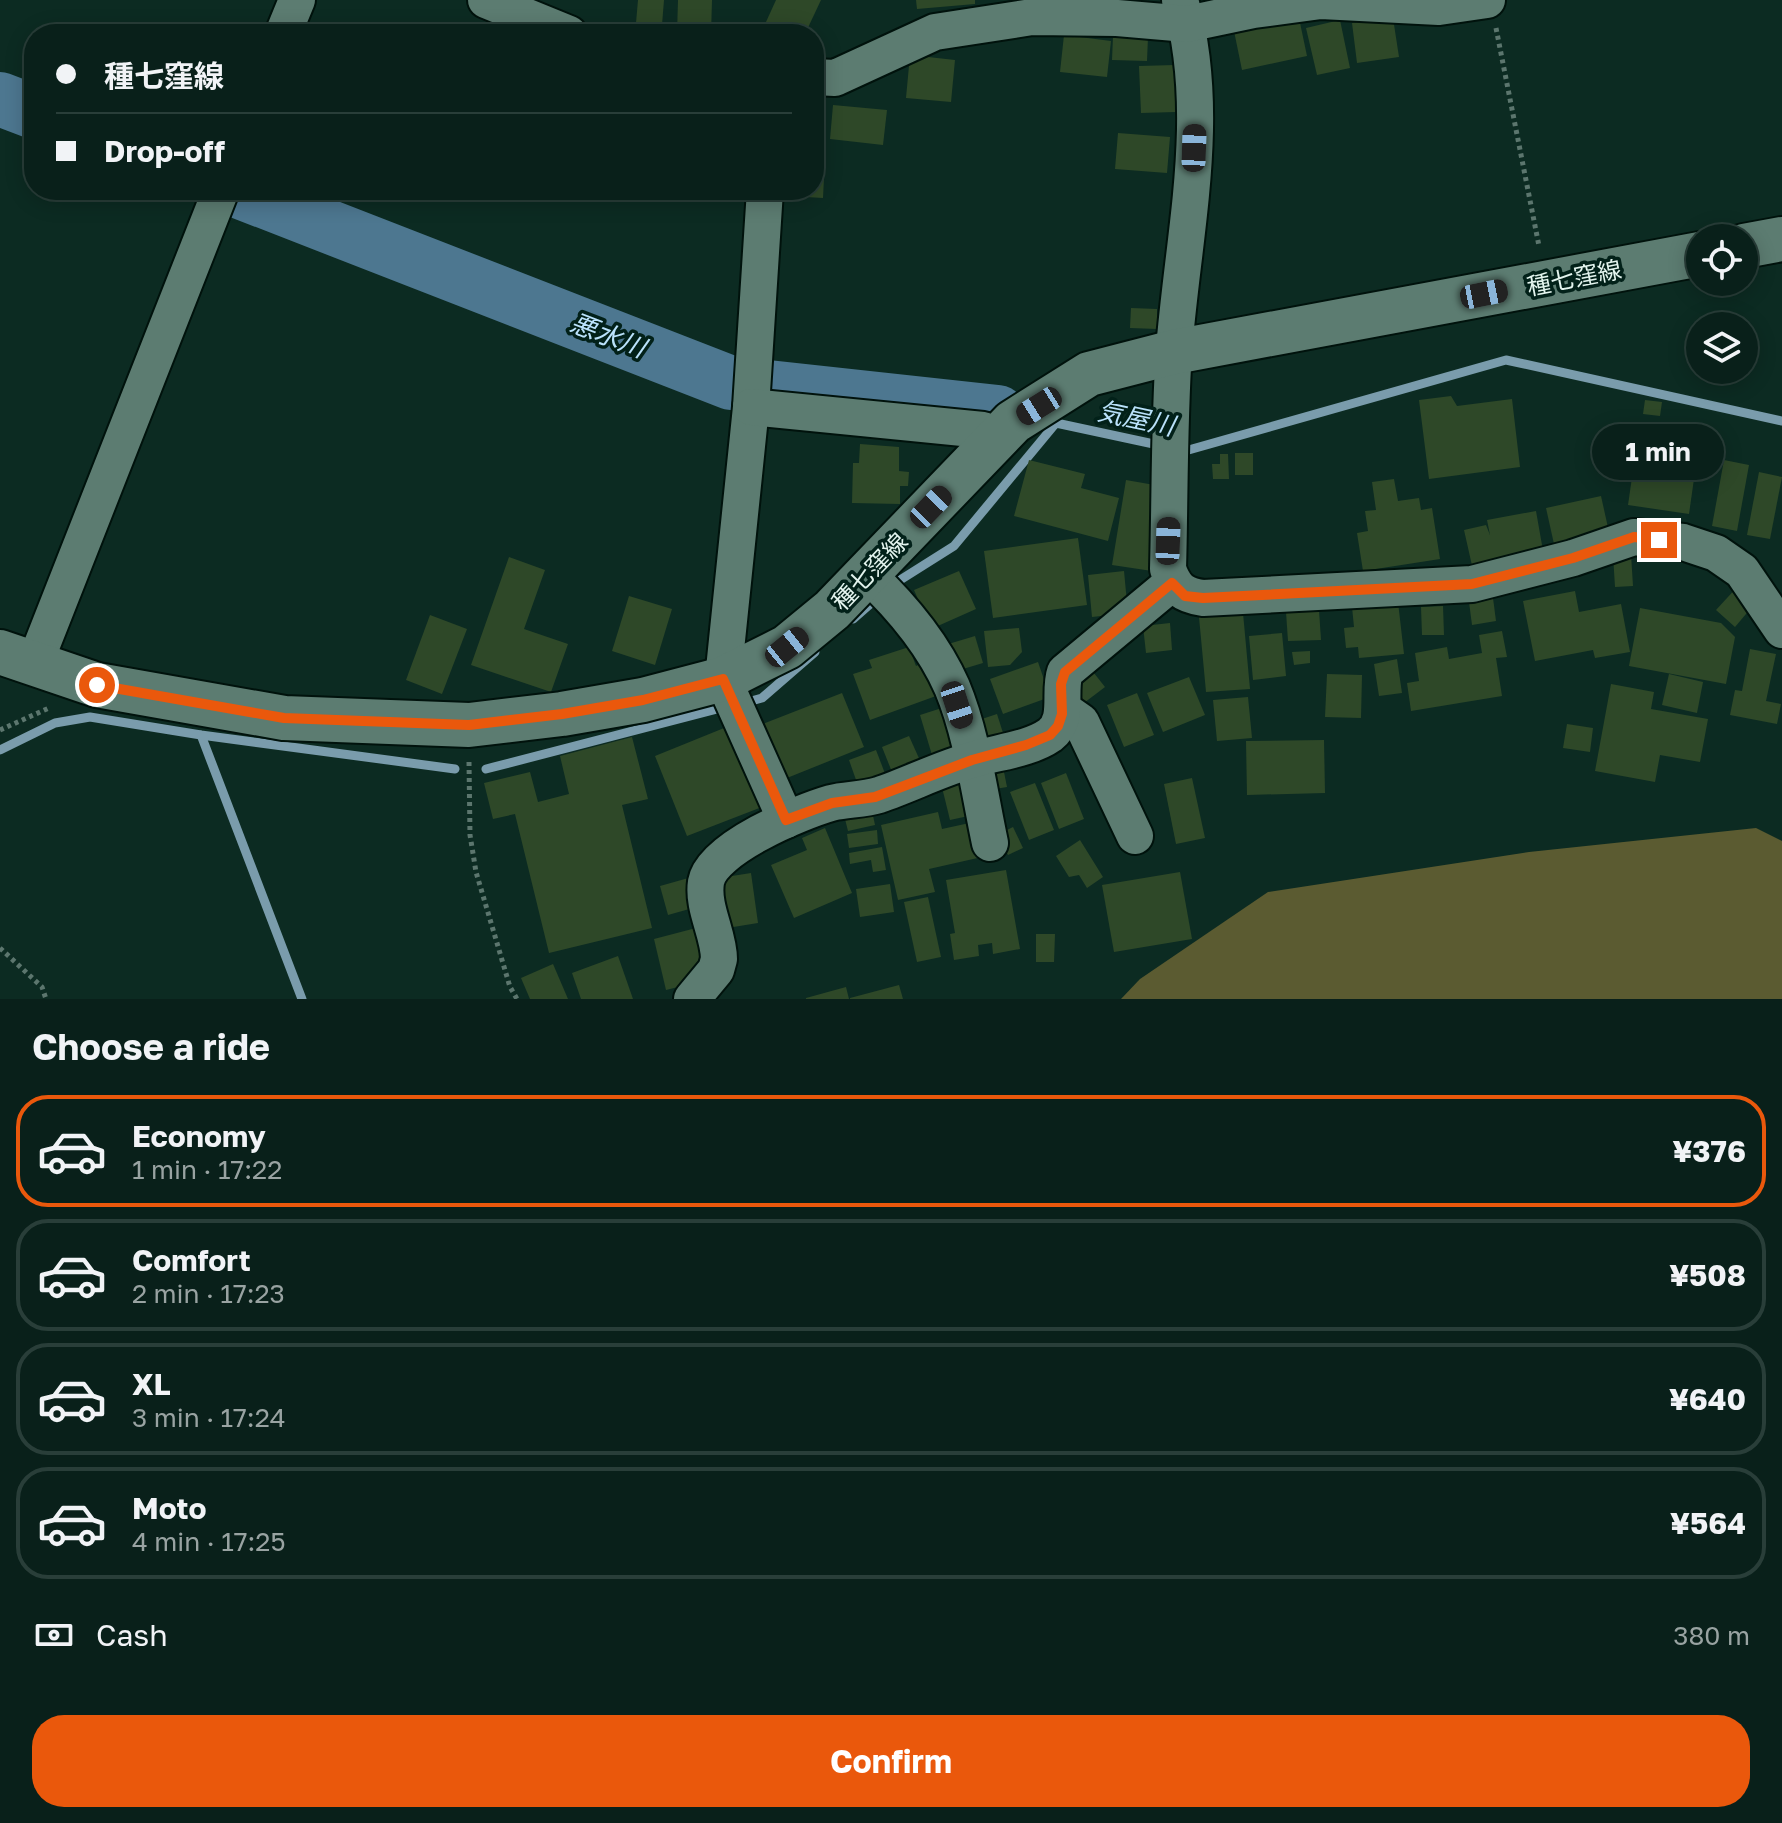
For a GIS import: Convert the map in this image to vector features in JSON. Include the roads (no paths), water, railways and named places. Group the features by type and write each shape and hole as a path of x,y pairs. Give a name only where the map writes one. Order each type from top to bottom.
{"main road":[{"path":"1758,243 1782,239"},
{"name":"種七窪線","path":"17,658 97,685 284,718 469,725 643,700 732,700 787,647 832,610 878,586 1013,422 1089,374 1174,352 1686,257"}],"street":[{"path":"287,24 297,0"},
{"path":"486,0 545,24"},
{"path":"824,77 835,78 935,32 1032,17 1117,18 1254,10 1332,0 1490,7"},
{"path":"1183,12 1196,86 1192,179 1174,352 1168,569 1172,583 1185,596 1203,598 1472,584 1573,558 1634,537 1683,542 1716,553 1742,571 1782,630"},
{"path":"17,658 217,200"},
{"path":"764,200 732,700 786,820"},
{"path":"752,392 983,430 996,440"},
{"path":"692,999 716,970 719,959 706,882 711,869 725,854 786,820 832,803 875,797 972,760 1050,735 1058,726 1062,714 1061,684 1065,672 1172,583"},
{"path":"878,586 923,638 952,687 990,843"},
{"path":"1062,714 1071,715 1081,722 1135,836"}],"waterway":[{"name":"悪水川","path":"0,99 24,108"},
{"name":"悪水川","path":"261,200 731,383 998,412"},
{"name":"気屋川","path":"1177,449 1185,451 1506,360 1782,421"},
{"name":"気屋川","path":"889,587 954,546 1056,423 1163,446"},
{"name":"気屋川","path":"853,619 878,597"},
{"name":"気屋川","path":"744,703 762,698 815,652"},
{"name":"気屋川","path":"486,769 725,707"},
{"name":"気屋川","path":"0,750 55,723 90,717 455,769"},
{"path":"201,735 302,999"}]}
